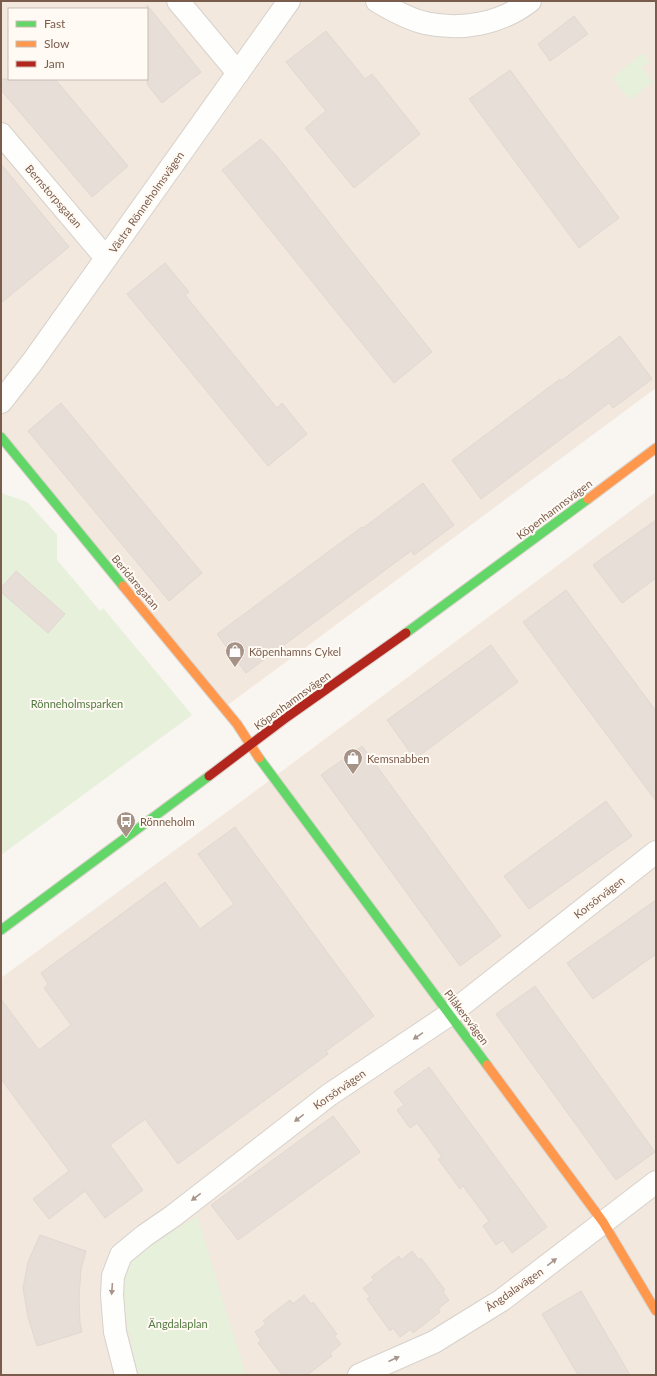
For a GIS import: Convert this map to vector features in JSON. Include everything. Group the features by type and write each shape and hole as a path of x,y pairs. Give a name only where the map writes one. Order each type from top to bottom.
{"street":[{"path":"178,1 238,73"},
{"name":"Västra Rönneholmsvägen","path":"1,402 33,360 289,1"},
{"path":"377,1 394,12 425,23 452,26 479,25 502,17 524,6 530,1"},
{"name":"Bernstorpsgatan","path":"1,134 106,258"},
{"name":"Beridaregatan","path":"1,437 220,703 250,744"},
{"name":"Köpenhamnsvägen","path":"1,930 214,773 250,744 413,628 656,448"},
{"name":"Pilåkersvägen","path":"250,744 260,760 603,1222 656,1311"},
{"name":"Korsörvägen","path":"126,1375 115,1332 112,1295 113,1276 121,1255 330,1094 450,1014 656,852"},
{"name":"Ängdalavägen","path":"359,1375 434,1342 495,1304 656,1182"}],"shaded area":[{"path":"1,1 656,1 656,388 225,707 1,434"},
{"path":"656,492 656,1375 1,1375 1,978 262,786"}],"green space":[{"path":"643,53 650,62 642,68 653,82 630,100 612,78"},
{"name":"Rönneholmsparken","path":"1,493 27,502 57,535 57,560 100,611 103,608 192,715 1,855"},
{"name":"Ängdalaplan","path":"197,1216 246,1375 138,1375 119,1286 134,1256"}],"building":[{"path":"147,5 201,72 162,103 147,84"},
{"path":"574,16 588,34 550,61 538,44"},
{"path":"326,31 365,79 372,74 420,134 354,188 305,128 326,111 286,62"},
{"path":"510,70 619,218 579,248 469,99"},
{"path":"1,79 56,80 128,166 92,197 1,90"},
{"path":"261,139 276,155 432,352 394,383 222,170"},
{"path":"1,164 69,247 1,303"},
{"path":"165,263 189,292 185,295 277,408 282,403 307,434 268,466 127,294"},
{"path":"620,336 652,379 613,408 609,403 481,499 452,460"},
{"path":"61,403 202,573 169,601 28,431"},
{"path":"423,483 454,525 414,555 411,551 246,673 217,634"},
{"path":"656,520 656,578 622,603 593,565"},
{"path":"16,571 65,614 48,633 1,592 1,588"},
{"path":"566,590 656,711 656,801 523,622"},
{"path":"491,645 518,682 415,759 387,720"},
{"path":"362,746 501,936 460,966 321,775"},
{"path":"606,801 632,836 529,909 504,876"},
{"path":"235,827 374,1016 326,1051 328,1054 178,1164 145,1119 110,1145 143,1190 105,1218 85,1191 49,1219 33,1199 69,1171 1,1079 1,999 39,1050 71,1025 44,988 48,984 41,973 165,882 200,929 234,904 198,854"},
{"path":"656,900 656,954 593,999 567,963"},
{"path":"535,986 655,1152 616,1180 496,1014"},
{"path":"429,1067 547,1227 512,1253 503,1240 496,1245 483,1226 489,1221 463,1186 460,1189 438,1159 442,1157 417,1123 410,1128 397,1110 404,1105 394,1092"},
{"path":"333,1116 360,1152 238,1240 211,1205"},
{"path":"40,1235 86,1251 81,1269 79,1298 80,1323 82,1332 37,1346 28,1317 23,1288 28,1262"},
{"path":"412,1251 419,1260 421,1258 445,1290 443,1292 449,1300 438,1309 440,1312 413,1333 411,1329 400,1337 393,1328 390,1331 367,1299 370,1297 363,1288 374,1280 371,1277 399,1256 401,1260"},
{"path":"581,1291 630,1375 578,1375 542,1314"},
{"path":"304,1295 311,1304 313,1302 337,1334 334,1336 341,1344 330,1353 332,1356 307,1375 282,1375 258,1343 261,1341 255,1332 266,1324 263,1321 290,1300 293,1304"}],"traffic: fast":[{"path":"1,437 123,586"},
{"path":"406,633 588,499"},
{"path":"259,758 487,1065"},
{"path":"1,930 209,776"}],"traffic: slow":[{"path":"588,499 656,448"},
{"path":"123,586 237,724 259,758"},
{"path":"487,1065 603,1222 656,1311"}],"traffic: jam":[{"path":"209,776 287,717 406,633"}],"place":[{"name":"Köpenhamns Cykel","path":"235,668"},
{"name":"Kemsnabben","path":"353,775"},
{"name":"Rönneholm","path":"126,838"}]}
